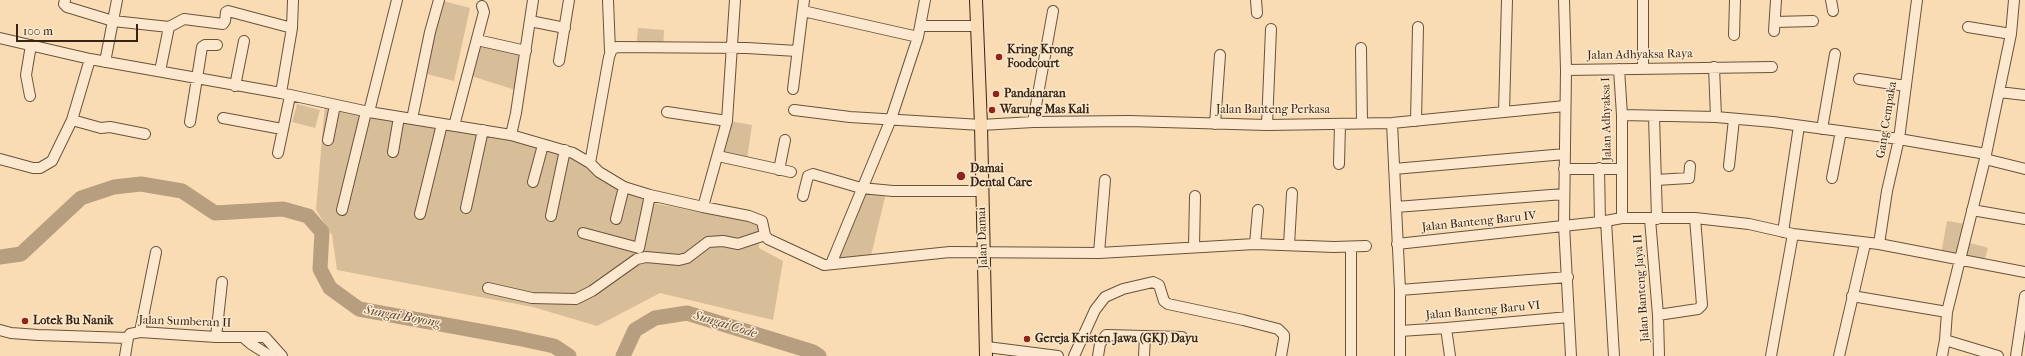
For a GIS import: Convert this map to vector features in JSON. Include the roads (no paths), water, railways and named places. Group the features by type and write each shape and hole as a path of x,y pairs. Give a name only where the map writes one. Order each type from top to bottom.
{"main road":[{"name":"Jalan Damai","path":"976,0 987,352"}],"street":[{"path":"65,0 66,6 112,22 169,27 184,19 223,24 225,21 226,12 228,10 292,28"},
{"path":"105,62 117,0"},
{"path":"278,153 282,129 292,28 293,0"},
{"path":"342,210 397,0"},
{"path":"412,119 430,32 439,0"},
{"path":"511,135 516,113 533,0"},
{"path":"559,61 568,0"},
{"path":"590,163 610,51 608,0"},
{"path":"703,207 727,121 735,0"},
{"path":"793,89 804,0"},
{"path":"831,264 861,188 891,119 918,37 925,0"},
{"path":"1256,0 1257,13"},
{"path":"1504,112 1507,0"},
{"path":"1564,0 1566,70 1564,225 1568,277 1571,356"},
{"path":"1643,0 1643,68"},
{"path":"1734,35 1735,0"},
{"path":"1776,0 1774,26 1813,21"},
{"path":"1832,0 1833,10"},
{"name":"Gang Cempaka","path":"1879,244 1887,191 1899,139 1917,0"},
{"path":"1942,356 1947,312 1986,156 2011,34 2014,0"},
{"path":"454,126 484,12 482,6"},
{"path":"803,11 918,37"},
{"path":"1033,122 1053,11"},
{"path":"530,21 565,28"},
{"path":"920,26 976,26"},
{"path":"160,72 169,27"},
{"path":"1416,121 1418,27"},
{"path":"1968,27 2011,34"},
{"path":"1267,125 1271,29"},
{"path":"0,38 90,59 285,94 367,112 511,135 543,146 565,150 590,163 599,172 624,186 650,195 749,216 762,221 765,235"},
{"path":"477,40 526,51"},
{"path":"235,86 244,41"},
{"path":"30,96 26,75 31,45"},
{"path":"190,122 202,47 204,45 216,45"},
{"path":"610,51 617,47 733,48 797,51"},
{"path":"1361,48 1362,123"},
{"path":"1822,128 1834,54"},
{"path":"1215,124 1220,55"},
{"path":"0,159 33,168 47,165 56,155 72,120 90,59"},
{"path":"1714,67 1716,117"},
{"name":"Jalan Adhyaksa Raya","path":"1566,70 1772,67"},
{"name":"Jalan Adhyaksa I","path":"1619,69 1622,115 1622,218"},
{"path":"1859,79 1906,86"},
{"path":"1999,92 2025,95"},
{"path":"328,140 335,105"},
{"name":"Jalan Banteng Perkasa","path":"794,110 850,117 981,125 1033,122 1183,121 1215,124 1267,125 1392,123 1565,106"},
{"path":"667,112 727,121"},
{"path":"1622,115 1716,117 1822,128 1899,139 1986,156 2025,170"},
{"name":"Jalan Banteng Jaya II","path":"1654,116 1656,180 1654,219 1659,356"},
{"path":"393,152 399,117"},
{"path":"223,118 282,129"},
{"path":"1729,166 1734,119"},
{"path":"72,120 103,128 110,127 145,134"},
{"path":"1392,123 1396,207 1396,244 1400,290 1400,356"},
{"path":"420,214 442,124"},
{"path":"1339,164 1340,124"},
{"path":"1771,356 1788,233 1799,126"},
{"path":"466,208 483,130"},
{"path":"1832,178 1841,131"},
{"path":"779,170 785,140"},
{"path":"533,182 543,146"},
{"path":"551,216 565,150"},
{"path":"1394,169 1565,154"},
{"path":"718,156 791,172"},
{"path":"1656,180 1687,178 1690,176 1690,166"},
{"path":"1564,168 1622,169"},
{"path":"1599,168 1614,356"},
{"path":"802,196 808,176 813,174 861,188 916,192 982,191"},
{"path":"1099,253 1104,180"},
{"path":"616,219 624,186"},
{"path":"1289,245 1292,193"},
{"path":"1396,207 1564,194"},
{"path":"583,233 639,248 650,195"},
{"path":"1194,247 1195,196"},
{"path":"1255,244 1258,210"},
{"path":"1972,210 2025,219"},
{"name":"Jalan Banteng Baru IV","path":"1396,244 1603,222 1622,218 1695,218 1749,224 1788,233 1865,244 1879,244 2023,269"},
{"path":"1658,315 1698,309 1702,305 1695,218"},
{"path":"488,288 532,298 576,299 592,291 637,259 646,257 679,260 687,258 708,242 723,241 738,244 765,235 824,265 917,254 984,252 1099,253 1255,244 1351,247 1366,246"},
{"path":"1839,356 1865,244"},
{"path":"1351,247 1351,356"},
{"path":"140,332 156,252"},
{"path":"1400,290 1568,277"},
{"path":"216,337 222,282"},
{"path":"1074,356 1095,310 1105,297 1123,289 1153,282 1159,285 1164,301 1168,304 1278,329 1284,335 1281,356"},
{"path":"1852,296 1947,312"},
{"path":"2016,356 2025,296"},
{"name":"Jalan Banteng Baru VI","path":"1400,331 1569,317"},
{"path":"1446,328 1450,356"},
{"path":"0,330 11,333 38,335 128,338 125,356"},
{"name":"Jalan Sumberan II","path":"128,338 130,334 140,332 216,337 265,337 282,356"},
{"path":"1098,356 1100,344 1106,335 1182,337"},
{"path":"1144,356 1145,336"},
{"name":"Jalan Sumberan II","path":"244,338 270,356"},
{"path":"1945,340 1984,354 1998,356"},
{"path":"987,352 1058,356"}],"waterway":[{"name":"Sungai Boyong","path":"0,257 21,254 81,198 114,187 141,184 182,191 215,213 283,209 308,216 322,232 320,269 330,288 359,309 554,346 569,356"},
{"name":"Sungai Code","path":"623,356 635,330 655,318 687,313 813,352 819,356"}],"place":[{"name":"Kring Krong Foodcourt","path":"999,57"},
{"name":"Pandanaran","path":"996,94"},
{"name":"Warung Mas Kali","path":"992,110"},
{"name":"Damai Dental Care","path":"961,176"},
{"name":"Lotek Bu Nanik","path":"25,321"},
{"name":"Gereja Kristen Jawa (GKJ) Dayu","path":"1027,339"}]}
